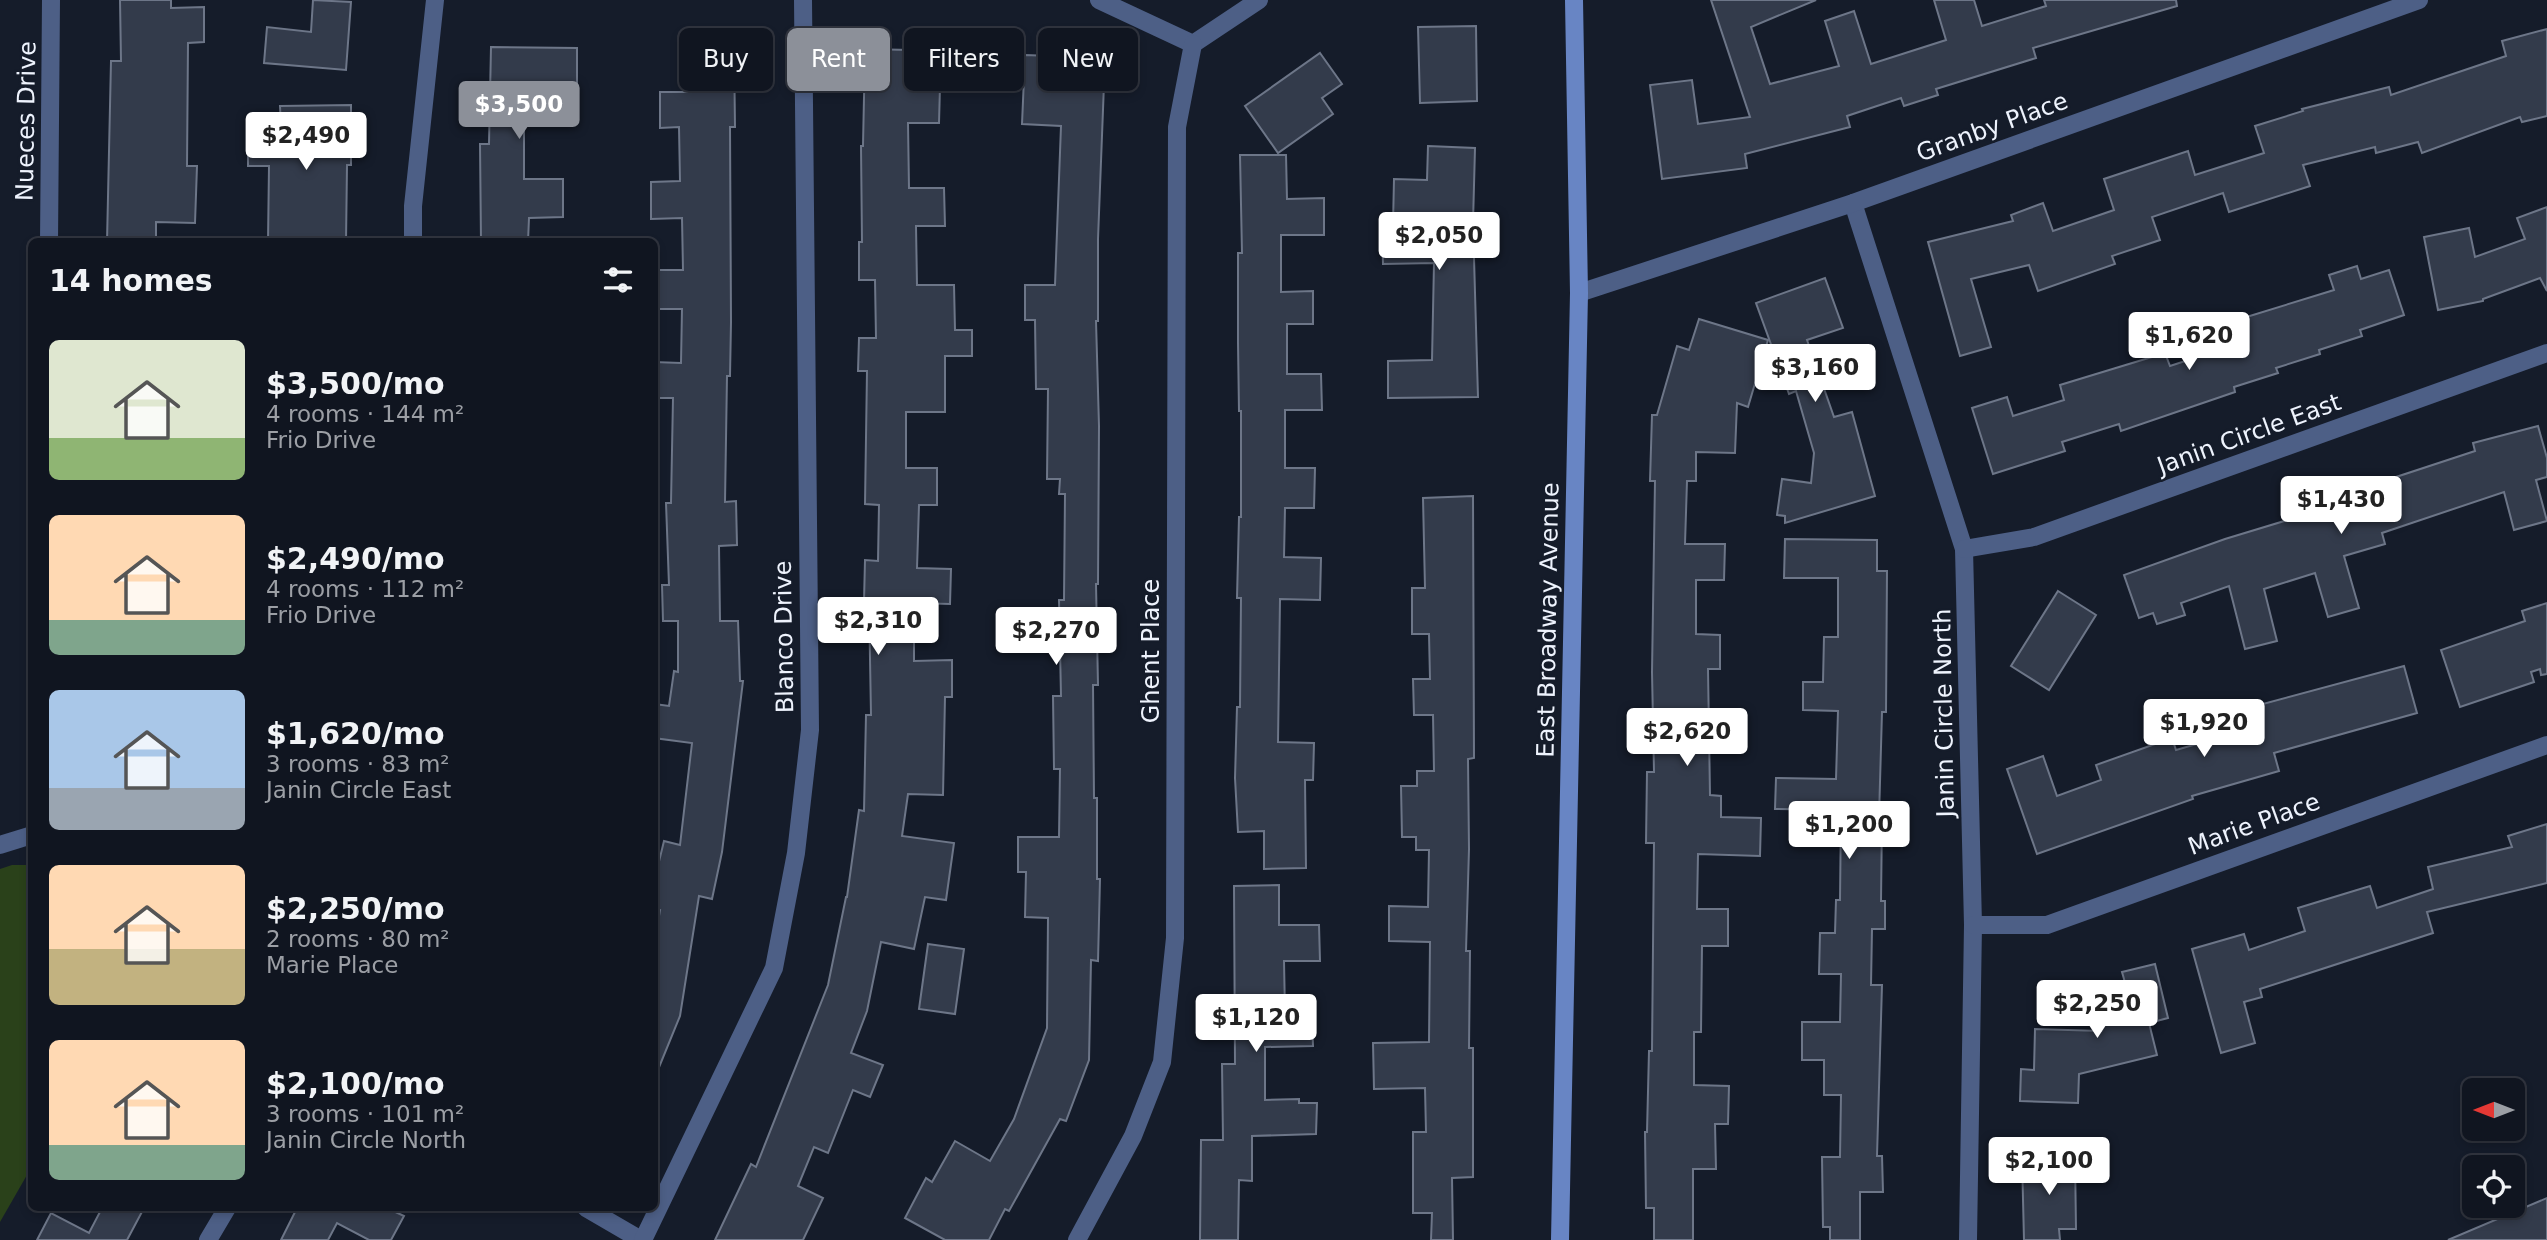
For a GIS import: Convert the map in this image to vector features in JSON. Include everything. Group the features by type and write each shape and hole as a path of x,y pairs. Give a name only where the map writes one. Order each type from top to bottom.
{"street":[{"name":"Nueces Drive","path":"49,238 51,0"},
{"path":"413,238 413,206 435,0"},
{"name":"Blanco Drive","path":"658,1207 774,968 796,853 810,730 803,0"},
{"path":"1099,0 1193,44 1259,0"},
{"name":"East Broadway Avenue","path":"1560,1240 1579,293 1574,0"},
{"name":"Granby Place","path":"1579,293 1853,203 2419,0"},
{"name":"Ghent Place","path":"1077,1240 1133,1136 1162,1062 1175,939 1177,127 1193,44"},
{"name":"Janin Circle North","path":"1853,203 1964,549 1973,925 1968,1240"},
{"name":"Janin Circle East","path":"1964,549 2034,537 2547,353"},
{"name":"Marie Place","path":"1973,925 2047,925 2547,745"},
{"path":"0,845 28,836"},
{"path":"208,1240 225,1211"},
{"path":"591,1211 642,1240"},
{"name":"Blanco Drive","path":"642,1240 656,1211"}],"green space":[{"path":"12,865 28,865 28,1173 0,1222 0,869"}],"building":[{"path":"120,0 171,0 171,8 204,7 204,42 188,43 187,166 197,166 195,223 156,222 156,238 107,238 111,61 121,61"},
{"path":"313,0 351,2 346,70 264,63 267,27 311,32"},
{"path":"1711,0 1816,0 1751,27 1770,84 1839,66 1825,21 1854,11 1871,64 1946,40 1934,0 1974,0 1982,26 2046,6 2044,0 2176,0 2177,6 2033,48 2036,58 1936,89 1938,95 1904,106 1901,98 1847,116 1850,127 1745,154 1747,168 1662,179 1650,85 1692,80 1698,124 1750,117"},
{"path":"1476,26 1477,101 1420,103 1418,27"},
{"path":"2547,29 2547,116 2522,122 2520,117 2422,153 2418,142 2376,153 2375,147 2303,165 2310,186 2229,212 2223,193 2152,217 2160,240 2112,256 2115,264 2038,291 2029,265 1971,279 1991,347 1960,356 1928,242 2013,221 2011,215 2043,203 2053,231 2114,210 2104,179 2188,151 2195,175 2264,153 2255,126 2303,111 2302,109 2389,87 2391,95 2506,56 2502,41"},
{"path":"491,47 577,48 577,84 544,83 543,115 524,115 524,179 563,179 563,217 529,218 528,238 481,238 480,144 489,144"},
{"path":"890,50 904,50 904,91 940,91 939,123 908,123 909,188 944,188 945,226 916,226 917,285 954,285 955,330 972,330 972,356 945,356 945,412 906,412 906,468 937,468 937,505 919,505 917,568 951,569 950,604 914,603 914,661 952,660 952,697 945,697 943,795 908,794 902,836 954,843 946,900 925,897 914,949 881,942 867,1011 851,1053 883,1065 870,1097 853,1090 828,1153 814,1147 798,1186 823,1198 803,1240 715,1240 751,1164 756,1167 828,985 847,897 859,810 864,811 866,715 871,715 869,602 864,602 865,560 878,561 879,505 865,504 867,371 858,371 859,338 876,338 875,280 859,280 864,91 890,91"},
{"path":"1320,53 1342,84 1322,98 1333,114 1278,153 1245,106"},
{"path":"1025,55 1038,55 1038,91 1104,91 1096,321 1099,426 1096,584 1098,685 1093,685 1094,798 1097,798 1097,879 1100,879 1098,961 1091,960 1089,1060 1066,1121 1060,1119 1009,1211 1005,1209 989,1240 945,1240 905,1218 926,1178 932,1182 955,1141 990,1161 1014,1119 1047,1028 1048,918 1025,917 1026,872 1018,872 1018,837 1059,837 1060,769 1054,769 1053,696 1061,696 1059,600 1064,600 1065,494 1059,494 1060,479 1047,479 1048,389 1036,389 1035,320 1025,320 1025,285 1055,285 1061,126 1022,124"},
{"path":"735,91 735,127 730,127 731,322 730,376 727,376 725,502 736,501 737,545 719,546 720,621 738,621 740,681 743,681 722,852 712,899 699,896 680,1016 658,1070 658,866 664,841 680,845 692,743 658,739 658,705 669,706 674,671 678,672 678,621 663,621 662,585 669,585 666,503 671,503 673,398 658,398 658,362 681,363 682,309 658,309 658,270 683,270 682,218 651,219 651,182 680,181 679,127 660,128 660,92"},
{"path":"351,105 351,165 347,165 346,238 268,238 269,166 248,166 248,129 281,128 280,106"},
{"path":"1428,146 1475,148 1473,223 1478,397 1388,398 1388,361 1432,360 1434,263 1383,264 1382,225 1393,225 1394,179 1427,180"},
{"path":"1240,155 1286,155 1287,199 1324,198 1324,235 1281,235 1281,292 1313,291 1313,324 1287,324 1287,374 1321,374 1322,410 1285,410 1285,468 1315,468 1314,508 1285,508 1284,557 1321,558 1320,600 1280,599 1278,742 1314,743 1313,780 1305,780 1306,868 1264,869 1264,831 1238,832 1235,778 1237,707 1240,707 1241,598 1237,598 1241,517 1238,343 1238,253 1242,253"},
{"path":"2547,207 2547,291 2540,278 2483,301 2438,310 2424,237 2469,228 2475,257 2525,239 2517,218"},
{"path":"2357,266 2361,279 2389,270 2404,315 2360,330 2362,336 2319,350 2320,354 2276,368 2278,373 2234,387 2235,392 2121,431 2119,424 2062,442 2065,451 1993,474 1972,408 2007,397 2013,416 2064,400 2060,385 2165,353 2170,366 2234,345 2227,323 2334,290 2329,275"},
{"path":"1825,278 1843,328 1807,340 1834,417 1852,412 1875,496 1785,523 1785,516 1777,515 1782,479 1811,483 1814,453 1796,391 1789,394 1756,303"},
{"path":"1699,319 1768,340 1748,407 1737,403 1735,453 1696,452 1696,481 1687,481 1685,544 1725,544 1724,580 1696,580 1696,634 1720,635 1720,669 1708,669 1710,795 1721,796 1721,817 1761,818 1760,856 1698,854 1697,909 1728,909 1728,946 1702,946 1701,1032 1694,1032 1694,1085 1729,1086 1728,1124 1715,1124 1716,1169 1693,1169 1693,1240 1654,1240 1654,1208 1646,1208 1645,1132 1649,1051 1652,1051 1654,843 1646,843 1647,772 1654,772 1652,672 1655,481 1650,481 1652,415 1657,415 1677,346 1689,350"},
{"path":"2538,426 2547,458 2547,477 2536,480 2547,521 2514,530 2504,492 2382,533 2385,544 2344,556 2359,608 2328,617 2315,573 2264,589 2277,641 2245,649 2229,586 2181,603 2185,615 2157,624 2153,613 2139,618 2124,575 2225,539 2393,488 2390,479 2475,451 2473,443"},
{"path":"1473,496 1474,758 1468,759 1466,951 1470,951 1469,1048 1473,1048 1473,1177 1452,1178 1453,1240 1431,1240 1432,1213 1413,1213 1413,1132 1426,1132 1425,1088 1374,1089 1373,1043 1429,1042 1430,942 1389,941 1389,906 1428,907 1429,850 1416,850 1416,837 1402,837 1401,786 1417,786 1417,771 1434,771 1433,715 1414,715 1413,679 1430,679 1429,634 1412,634 1412,588 1425,588 1423,498"},
{"path":"1785,539 1877,540 1877,571 1887,571 1886,712 1882,712 1879,817 1882,817 1881,901 1885,901 1885,929 1872,929 1871,985 1882,985 1877,1156 1882,1156 1883,1192 1860,1192 1860,1240 1830,1240 1830,1227 1823,1227 1822,1157 1840,1157 1841,1095 1824,1095 1824,1060 1802,1060 1802,1022 1840,1022 1841,974 1819,974 1820,933 1835,933 1836,900 1840,900 1841,810 1775,809 1776,778 1836,779 1838,711 1803,710 1803,682 1823,682 1824,637 1838,637 1838,578 1784,578"},
{"path":"2058,591 2096,615 2049,690 2011,666"},
{"path":"2547,603 2547,674 2541,675 2540,669 2531,672 2534,682 2460,707 2441,650 2525,621 2522,611"},
{"path":"2404,666 2417,713 2274,753 2279,771 2192,796 2193,799 2037,854 2007,769 2043,756 2057,796 2101,780 2096,765 2172,738 2176,750 2228,735 2222,715"},
{"path":"2547,824 2547,883 2427,912 2433,933 2260,989 2262,997 2244,1002 2255,1043 2221,1053 2192,949 2244,934 2249,950 2305,931 2298,908 2370,886 2377,908 2433,889 2428,867 2512,847 2508,836"},
{"path":"1279,885 1279,925 1319,925 1320,961 1284,961 1285,1013 1312,1013 1313,1046 1265,1047 1265,1100 1299,1099 1299,1103 1317,1103 1316,1134 1252,1136 1252,1181 1239,1180 1238,1240 1200,1240 1201,1140 1223,1140 1222,1064 1235,1064 1234,886"},
{"path":"928,944 964,949 955,1014 919,1009"},
{"path":"2155,964 2168,1018 2149,1023 2157,1055 2079,1074 2078,1103 2020,1101 2021,1069 2034,1070 2035,1029 2101,1031 2092,994 2126,986 2122,972"},
{"path":"2075,1157 2076,1229 2059,1229 2060,1240 2024,1240 2022,1158"},
{"path":"2547,1198 2547,1240 2448,1240 2500,1218 2525,1218 2525,1207"},
{"path":"100,1211 142,1211 127,1240 37,1240 51,1213 89,1233"},
{"path":"296,1211 393,1211 404,1216 391,1240 369,1240 337,1223 328,1240 281,1240"}]}
